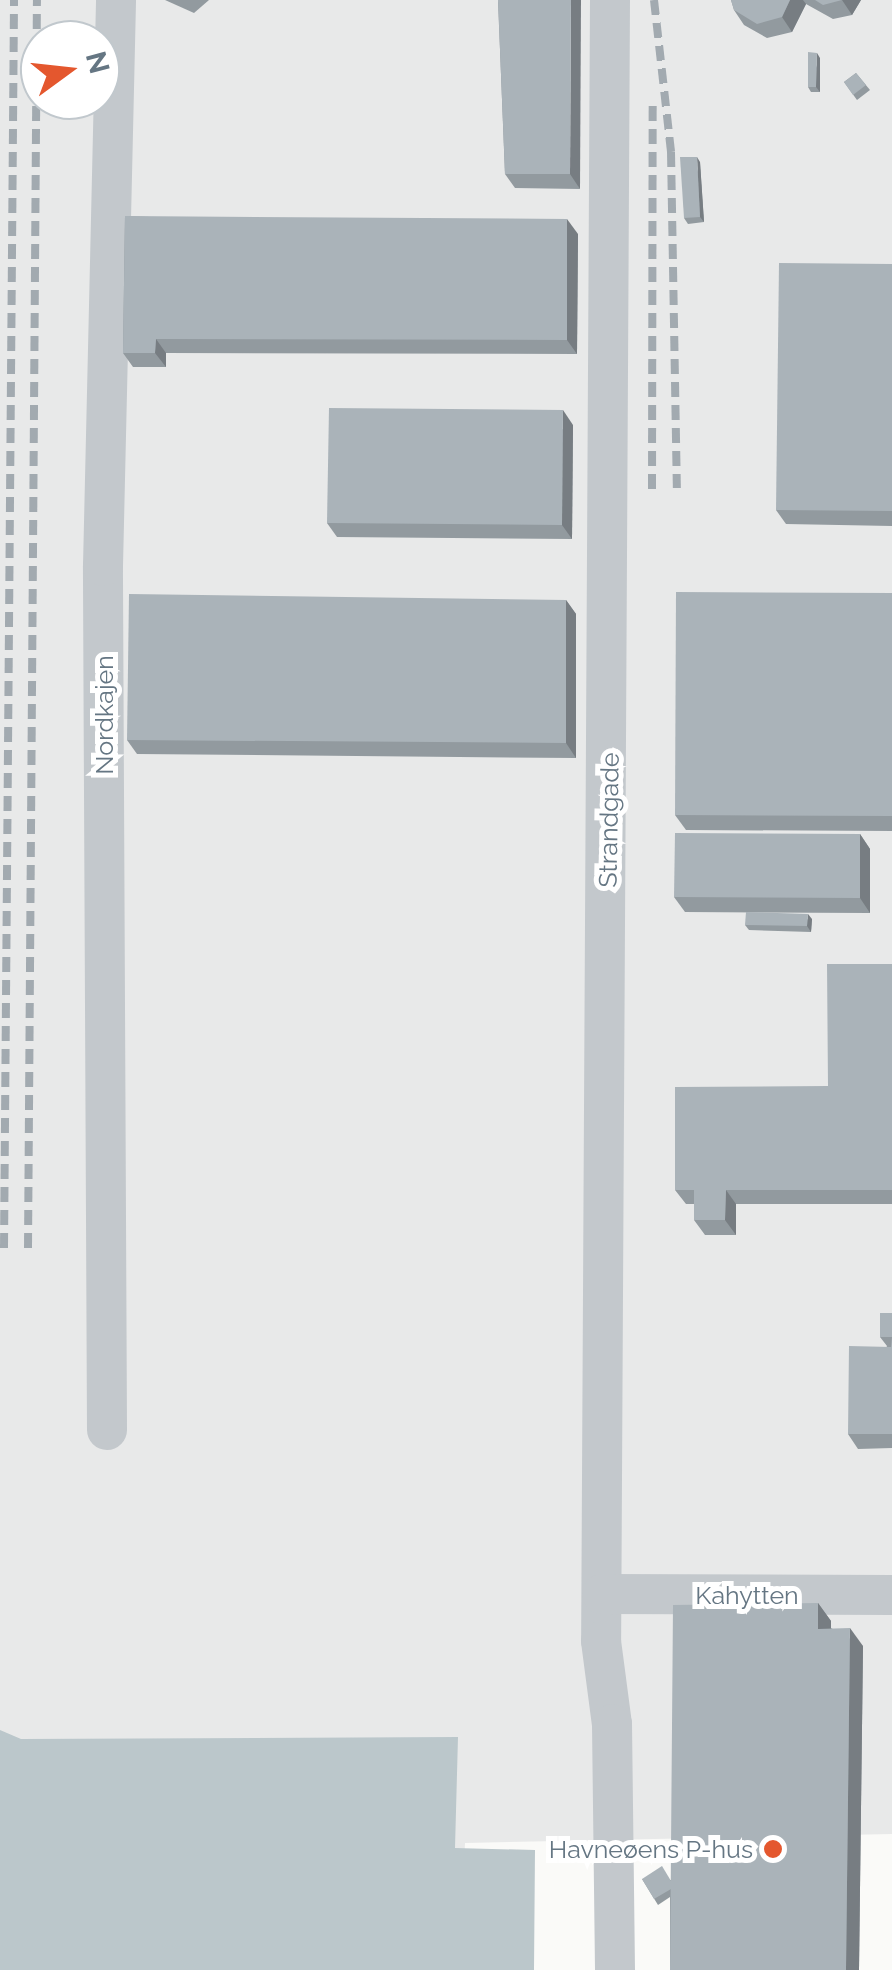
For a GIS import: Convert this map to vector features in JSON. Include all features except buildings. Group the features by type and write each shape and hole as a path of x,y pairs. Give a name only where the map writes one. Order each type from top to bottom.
{"street":[{"name":"Nordkajen","path":"107,1430 103,566 116,0"},
{"name":"Strandgade","path":"610,0 601,1641 612,1724 615,1970"},
{"name":"Kahytten","path":"602,1594 892,1595"}],"shaded area":[{"path":"0,0 892,0 892,1834 465,1843 460,1970 0,1970"},
{"path":"0,1730 21,1739 458,1737 455,1848 535,1850 534,1970 0,1970"}],"railway":[{"path":"4,1248 14,0"},
{"path":"28,1248 37,0"},
{"path":"654,0 671,152 677,488"},
{"path":"652,489 653,100"}],"place":[{"name":"Havneøens P-hus","path":"773,1849"}]}
